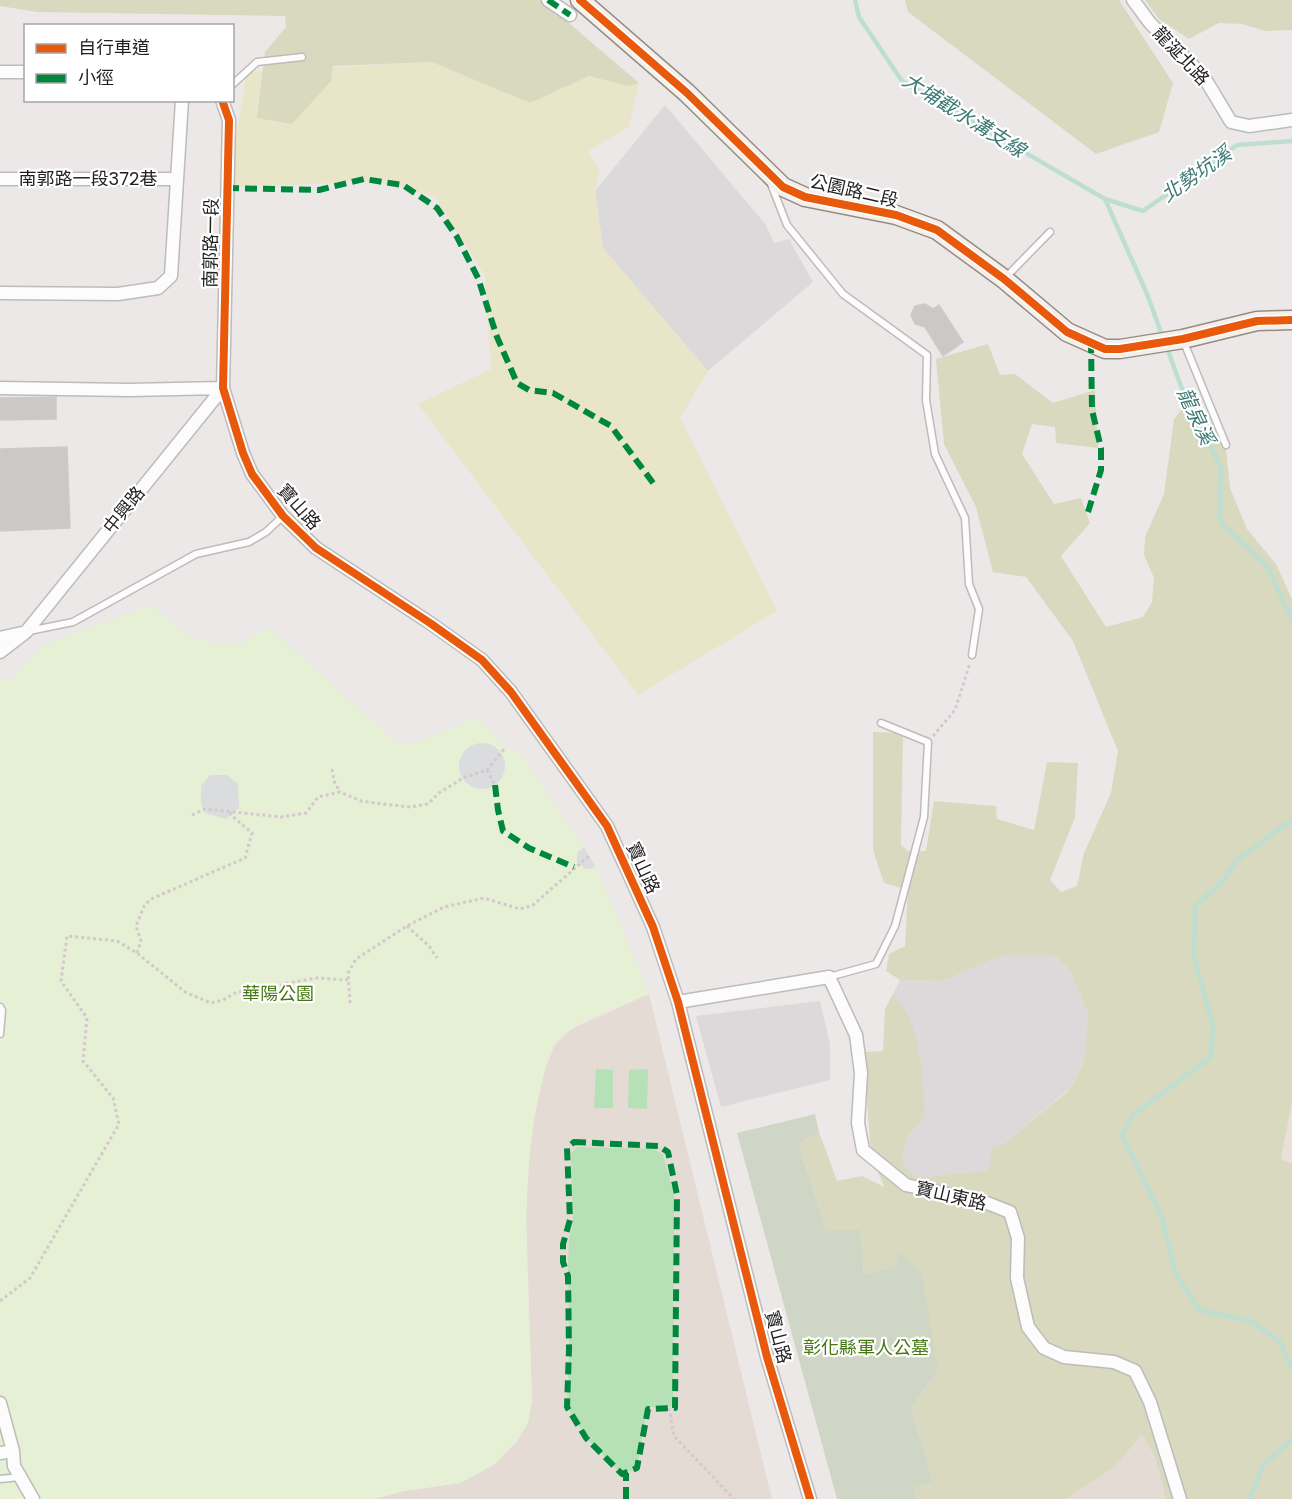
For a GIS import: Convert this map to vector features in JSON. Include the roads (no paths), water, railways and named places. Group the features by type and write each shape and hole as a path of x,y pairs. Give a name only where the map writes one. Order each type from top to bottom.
{"main road":[{"name":"公園路二段","path":"575,8 687,93 783,187 805,197 896,215 937,230 1004,279 1067,332 1105,349 1120,349 1179,340"},
{"path":"1179,340 1257,321 1292,320"}],"street":[{"path":"548,0 575,8"},
{"name":"龍涎北路","path":"1133,0 1150,23 1204,77 1231,122 1249,126 1292,120"},
{"path":"0,72 24,72"},
{"name":"南郭路一段372巷","path":"0,293 118,294 158,288 171,276 182,102"},
{"name":"南郭路一段","path":"223,102 229,120 223,388"},
{"name":"南郭路一段372巷","path":"0,179 177,179"},
{"path":"0,388 129,390 223,388"},
{"name":"寶山路","path":"223,388 243,453 252,474 283,516 316,548 482,660 511,693 607,826 653,927 678,1002 767,1357 810,1499"},
{"name":"中興路","path":"0,652 26,632 223,388"},
{"path":"0,638 26,632"},
{"path":"678,1002 829,977"},
{"name":"寶山東路","path":"829,977 856,1035 861,1073 858,1124 863,1150 906,1185 987,1203 1010,1212 1018,1238 1017,1278 1028,1327 1044,1347 1064,1357 1114,1362 1135,1371 1150,1402 1180,1499"},
{"path":"0,1403 13,1450 14,1466 33,1499"},
{"path":"0,1453 13,1450"}],"lane":[{"path":"234,83 257,62 302,57"},
{"path":"764,167 787,225 843,294 927,355 926,399 935,454 965,518 969,584 979,609 972,655"},
{"path":"1004,279 1050,232"},
{"path":"1179,340 1226,445"},
{"path":"26,632 73,622 196,554 249,542 266,532 283,516"},
{"path":"829,977 876,964 895,926 924,817 928,742 881,723"},
{"path":"0,1007 2,1010 0,1034"},
{"path":"0,1479 21,1477"}],"waterway":[{"name":"大埔截水溝支線","path":"855,0 859,17 902,81 1105,199 1143,211 1237,145 1292,141"},
{"name":"龍泉溪","path":"1105,199 1147,294 1163,338"},
{"name":"龍泉溪","path":"1166,345 1186,400 1221,467 1220,522 1267,566 1292,620"},
{"path":"1292,820 1237,860 1223,881 1195,906 1194,957 1213,1026 1211,1057 1133,1115 1122,1135 1162,1218 1176,1274 1199,1310 1251,1321 1280,1342 1292,1368"},
{"path":"1250,1499 1262,1467 1292,1439"}],"water label":[{"name":"北勢坑溪","path":"1196,174"}],"park label":[{"name":"華陽公園","path":"278,994"},
{"name":"彰化縣軍人公墓","path":"866,1348"}]}
